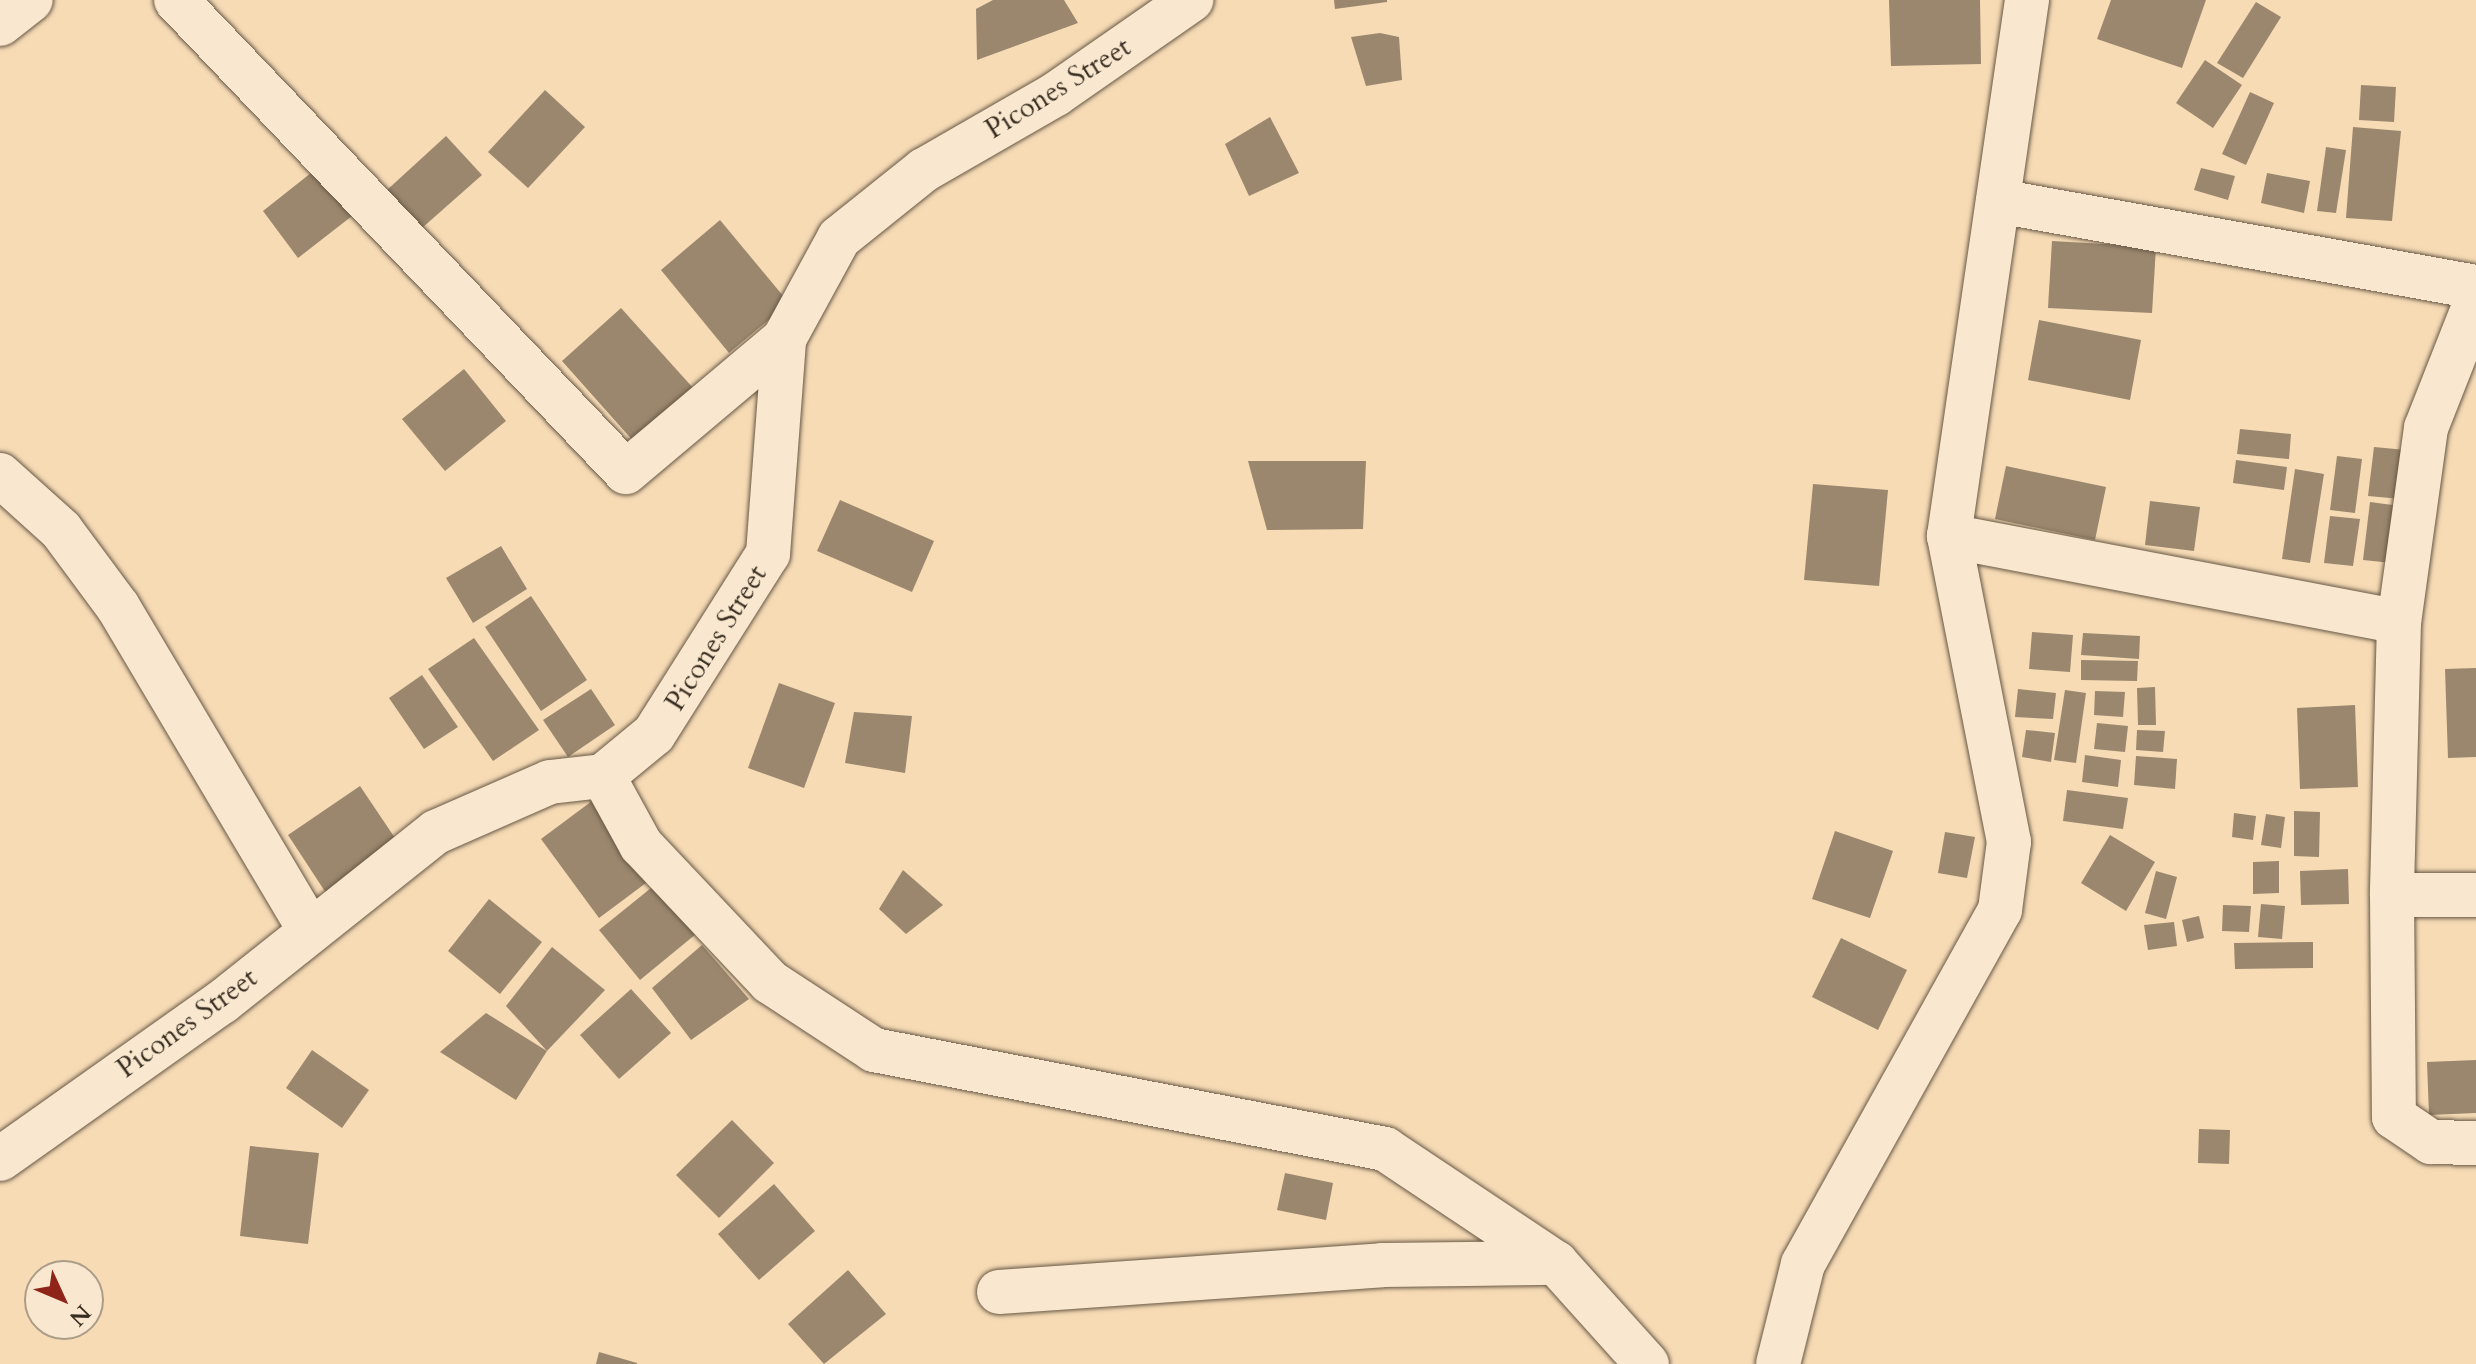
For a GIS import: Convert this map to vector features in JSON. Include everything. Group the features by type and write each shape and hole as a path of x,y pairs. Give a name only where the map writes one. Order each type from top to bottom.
{"street":[{"path":"0,24 31,0"},
{"path":"176,0 626,472 784,339"},
{"name":"Picones Street","path":"0,1159 222,1002 309,929 436,832 550,782 603,776 654,734 688,690 768,554 784,339 839,238 924,170 1056,94 1191,0"},
{"path":"1778,1364 1803,1264 2000,910 2009,842 1949,536 2027,0"},
{"path":"1998,201 2476,287"},
{"path":"2476,301 2426,428 2399,622 2392,895 2394,1117 2431,1142 2476,1143"},
{"path":"0,475 61,530 118,607 309,929"},
{"path":"1949,536 2399,622"},
{"path":"603,776 641,845 770,982 874,1050 1385,1149 1556,1263 1647,1364"},
{"path":"2392,895 2476,895"},
{"path":"999,1292 1382,1265 1556,1263"}],"building":[{"path":"993,0 1064,0 1078,23 977,60 976,9"},
{"path":"1334,0 1387,0 1387,2 1335,9"},
{"path":"1889,0 1980,0 1981,64 1891,66"},
{"path":"2111,0 2206,0 2182,68 2097,39"},
{"path":"2256,2 2281,17 2243,78 2217,63"},
{"path":"1380,33 1399,37 1402,80 1366,86 1351,37"},
{"path":"2205,60 2242,85 2213,128 2176,103"},
{"path":"2361,85 2396,87 2394,122 2359,120"},
{"path":"545,90 585,127 528,188 488,152"},
{"path":"2250,92 2274,103 2246,165 2222,154"},
{"path":"1270,117 1299,173 1249,196 1225,144"},
{"path":"2353,127 2401,131 2392,221 2346,218"},
{"path":"446,136 482,175 422,228 387,190"},
{"path":"2326,147 2346,150 2336,213 2317,211"},
{"path":"2201,168 2235,176 2228,200 2194,190"},
{"path":"316,169 352,216 298,258 263,211"},
{"path":"2267,173 2310,181 2304,213 2261,203"},
{"path":"720,220 789,303 729,353 661,270"},
{"path":"2052,241 2156,247 2152,313 2048,308"},
{"path":"621,308 694,389 635,443 562,361"},
{"path":"2039,320 2141,340 2130,400 2028,380"},
{"path":"464,369 506,421 445,471 402,419"},
{"path":"2240,429 2291,434 2289,459 2237,454"},
{"path":"2374,447 2406,450 2401,499 2368,496"},
{"path":"2337,456 2362,459 2355,513 2330,510"},
{"path":"2236,460 2287,467 2284,490 2233,483"},
{"path":"1248,461 1366,461 1363,529 1267,530"},
{"path":"2006,466 2106,487 2095,540 1995,519"},
{"path":"2295,469 2324,474 2310,563 2282,559"},
{"path":"1813,484 1888,490 1879,586 1804,580"},
{"path":"840,500 934,541 912,592 817,551"},
{"path":"2150,501 2200,507 2194,551 2145,545"},
{"path":"2370,502 2400,506 2392,563 2363,560"},
{"path":"2330,516 2360,519 2353,566 2324,563"},
{"path":"501,546 527,589 473,623 446,578"},
{"path":"531,596 587,680 541,711 485,627"},
{"path":"2032,632 2073,635 2070,672 2029,669"},
{"path":"2083,633 2140,636 2139,659 2081,655"},
{"path":"474,638 539,730 493,761 428,669"},
{"path":"2081,660 2138,661 2137,681 2081,680"},
{"path":"2476,668 2476,757 2448,758 2445,669"},
{"path":"422,675 458,727 424,749 389,698"},
{"path":"779,683 835,703 804,788 748,768"},
{"path":"2155,687 2156,725 2138,725 2137,688"},
{"path":"591,689 615,725 568,757 543,720"},
{"path":"2018,689 2056,693 2053,719 2015,717"},
{"path":"2065,690 2086,693 2076,763 2054,760"},
{"path":"2095,691 2125,692 2123,717 2094,715"},
{"path":"2355,705 2358,787 2300,789 2297,708"},
{"path":"854,712 912,716 905,773 845,763"},
{"path":"2097,723 2128,726 2125,752 2094,749"},
{"path":"2026,730 2055,733 2051,762 2022,757"},
{"path":"2137,730 2165,731 2163,752 2136,750"},
{"path":"2085,755 2121,760 2118,787 2082,782"},
{"path":"2136,756 2177,759 2175,789 2134,785"},
{"path":"360,786 399,844 326,893 288,835"},
{"path":"2067,790 2128,798 2123,829 2063,821"},
{"path":"592,801 650,880 599,918 541,839"},
{"path":"2294,811 2320,812 2319,857 2294,856"},
{"path":"2234,813 2256,816 2253,840 2232,837"},
{"path":"2266,814 2285,817 2281,848 2261,845"},
{"path":"1835,831 1893,851 1870,918 1812,899"},
{"path":"1945,832 1975,837 1967,878 1938,873"},
{"path":"2110,835 2155,862 2126,911 2081,883"},
{"path":"2279,861 2279,893 2253,894 2253,862"},
{"path":"2348,869 2349,904 2301,905 2300,871"},
{"path":"903,870 943,905 906,934 879,909"},
{"path":"2156,871 2177,877 2166,919 2145,913"},
{"path":"656,884 696,934 640,980 599,930"},
{"path":"489,899 542,942 500,994 448,951"},
{"path":"2261,904 2285,906 2282,939 2258,937"},
{"path":"2223,905 2251,906 2249,932 2222,931"},
{"path":"2199,916 2204,938 2187,942 2182,920"},
{"path":"2174,922 2177,946 2148,950 2144,925"},
{"path":"1841,938 1907,970 1878,1030 1812,997"},
{"path":"2313,942 2313,968 2235,969 2234,943"},
{"path":"702,945 749,999 691,1040 652,988"},
{"path":"552,947 605,990 547,1051 506,1006"},
{"path":"631,989 671,1033 619,1079 580,1035"},
{"path":"486,1013 547,1051 516,1100 440,1052"},
{"path":"312,1050 369,1090 342,1128 286,1088"},
{"path":"2476,1060 2476,1113 2429,1115 2427,1062"},
{"path":"732,1120 774,1163 719,1218 676,1175"},
{"path":"2199,1129 2230,1130 2229,1164 2198,1163"},
{"path":"250,1146 319,1153 308,1244 240,1236"},
{"path":"1285,1173 1333,1183 1326,1220 1277,1210"},
{"path":"774,1184 815,1231 759,1280 718,1234"},
{"path":"848,1270 886,1314 824,1364 788,1324"},
{"path":"599,1352 637,1363 637,1364 596,1364"}]}
